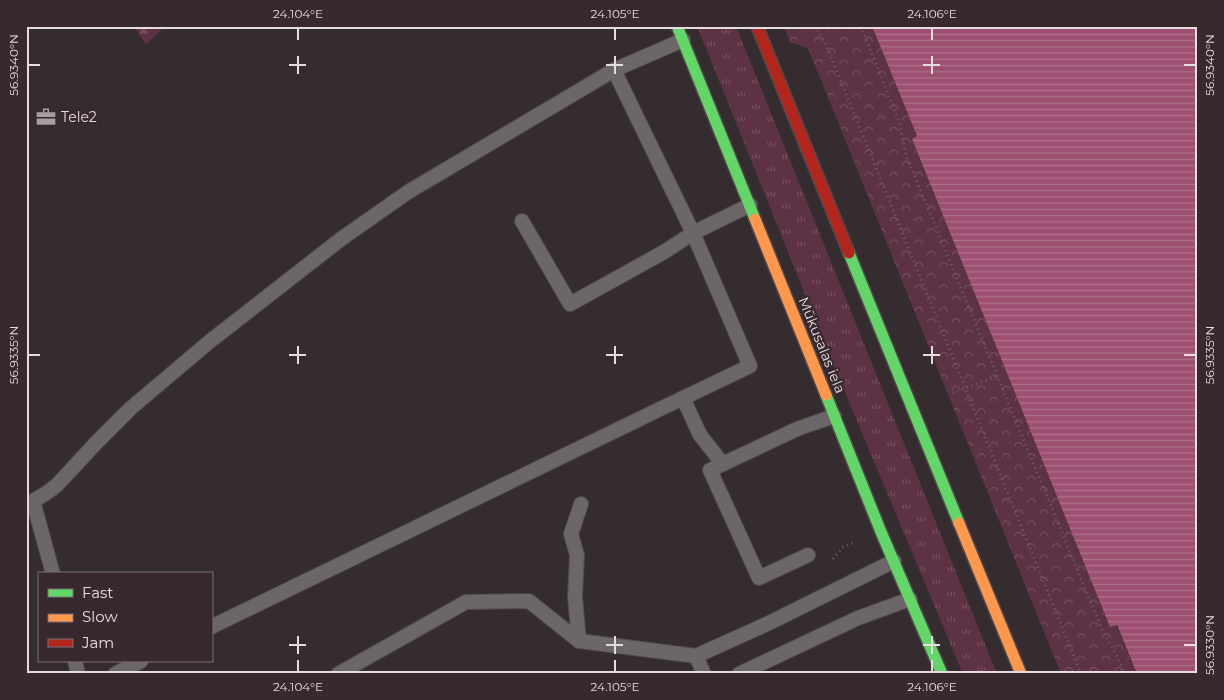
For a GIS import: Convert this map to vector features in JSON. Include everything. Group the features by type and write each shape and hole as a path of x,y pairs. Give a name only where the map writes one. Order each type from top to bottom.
{"main road":[{"name":"Mūkusalas iela","path":"678,26 834,416 942,674"},
{"path":"757,26 1021,674"}],"lane":[{"path":"52,572 30,502 46,494 57,485 131,408 209,342 341,239 408,192 614,70 683,40"},
{"path":"212,627 750,366 693,233 614,70"},
{"path":"522,221 570,304 664,252 693,233 750,205"},
{"path":"683,398 700,435 723,464"},
{"path":"808,556 758,578 710,470 797,429 834,416"},
{"path":"579,641 575,597 577,555 572,534 581,504"},
{"path":"338,674 466,602 529,601 579,641 696,656 769,623 894,561"},
{"path":"738,674 858,618 910,599"},
{"path":"696,656 704,674"},
{"path":"115,674 139,662"}],"path":[{"path":"815,26 827,47 1081,674"},
{"path":"861,26 899,122 906,155 1103,632 1125,674"},
{"path":"953,392 997,376"}],"green space":[{"path":"134,26 165,26 146,45"},
{"path":"697,26 736,26 997,674 963,674 829,354"},
{"path":"784,26 872,26 917,136 912,139 1110,627 1116,625 1137,674 1061,674 808,48 790,42"}],"shaded area":[{"path":"872,26 1198,26 1198,674 1137,674 1117,625 1110,627 912,139 917,136"}],"traffic: fast":[{"path":"677,26 755,219"},
{"path":"849,253 959,523"},
{"path":"826,395 881,532 942,674"}],"traffic: slow":[{"path":"755,219 826,395"},
{"path":"959,523 1021,674"}],"traffic: jam":[{"path":"757,26 849,253"}],"place":[{"name":"Tele2","path":"46,117"}]}
